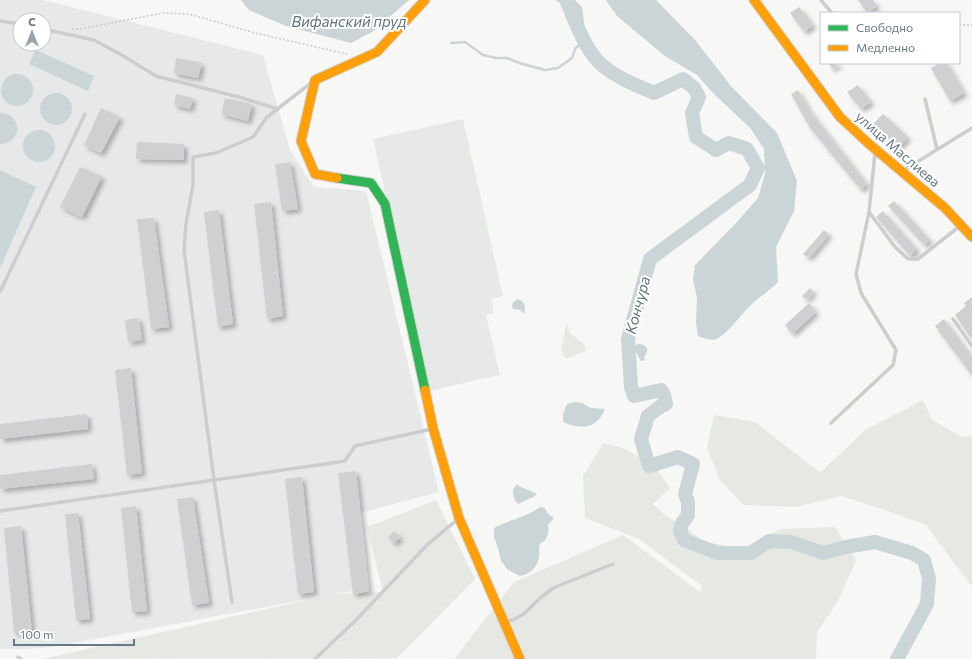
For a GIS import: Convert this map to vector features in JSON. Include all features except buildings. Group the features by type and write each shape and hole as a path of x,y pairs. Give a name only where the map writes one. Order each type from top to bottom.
{"street":[{"path":"425,0 377,52 314,80 301,141 315,174 371,183 385,204 433,428 459,518 520,659"},
{"name":"улица Маслиева","path":"754,0 852,130 901,172 930,194 972,237"}],"lane":[{"path":"820,0 831,12"},
{"path":"0,21 12,23"},
{"path":"52,31 94,40 156,76 278,108"},
{"path":"232,602 214,480 184,250 186,224 193,185 193,157 216,153 253,137 267,116 314,80"},
{"path":"925,99 937,149"},
{"path":"0,292 85,114"},
{"path":"901,172 972,128"},
{"path":"831,423 893,365 896,350 861,293 856,274 869,212 875,150"},
{"path":"869,212 895,247 908,259 918,259 961,225"},
{"path":"953,318 972,346"},
{"path":"0,511 345,461 355,446 433,428"},
{"path":"315,659 356,620 427,545 459,518"},
{"path":"503,622 513,620 524,614 553,588 613,564"}],"path":[{"path":"65,29 80,29 163,13 189,14 255,33 345,54 351,54"},
{"path":"960,25 972,25"}],"shaded area":[{"path":"0,0 43,0 263,55 290,150 314,187 366,191 439,492 360,513 367,588 53,647 0,649"},
{"path":"463,119 503,296 491,299 494,313 486,315 500,375 429,391 373,139"},
{"path":"567,324 571,334 584,344 586,351 566,359 561,351"},
{"path":"923,400 932,420 962,437 972,435 972,587 926,525 888,511 841,496 796,507 743,505 720,480 707,448 714,415 755,422 821,472 865,430"},
{"path":"603,443 623,448 655,466 670,488 653,504 665,515 685,527 703,541 740,549 781,529 835,527 856,560 838,601 817,632 816,659 454,659 514,582 623,535 700,592 702,586 639,539 585,518 583,476"},
{"path":"436,500 475,579 397,658 42,659 334,594 383,592 367,527"}],"water":[{"name":"Вифанский пруд","path":"241,0 409,0 372,32 351,43 286,26 249,10"},
{"path":"556,0 575,0 582,7 587,44 578,44 577,37 566,16 562,4"},
{"path":"606,0 656,0 695,40 731,86 777,133 797,181 794,211 776,247 778,282 752,304 725,333 714,340 698,336 696,323 697,298 693,279 695,265 758,198 765,174 764,149 751,129 711,91 697,75 665,56 617,16"},
{"path":"35,52 40,52 94,76 88,91 29,64"},
{"path":"17,74 28,79 33,90 28,101 17,106 6,101 1,90 6,79"},
{"path":"56,93 67,98 72,109 67,120 56,125 45,120 40,109 45,98"},
{"path":"0,113 13,118 17,128 13,139 0,144"},
{"path":"39,130 50,135 55,146 50,157 39,162 28,157 23,146 28,135"},
{"path":"0,170 36,187 0,268"},
{"path":"518,299 522,301 524,305 524,314 520,310 513,309 513,302"},
{"path":"640,344 647,347 647,352 644,357 645,360 641,361 634,349 636,345"},
{"path":"574,402 582,403 591,408 605,409 598,421 593,424 582,427 570,425 563,422 563,414 567,404"},
{"path":"517,484 537,494 518,504 513,494"},
{"path":"540,507 545,508 547,513 554,518 548,525 549,529 546,538 540,544 537,564 530,572 520,576 508,570 501,561 494,537 494,528"}],"waterway":[{"name":"Кончура","path":"566,0 590,52 602,65 620,77 654,93 683,79 694,88 699,97 692,113 696,137 716,150 729,143 747,149 758,168 750,185 650,259 628,339 631,387 634,396 661,390 666,404 648,416 641,439 649,466 678,457 693,464 685,494 688,502 688,515 682,523 680,531 684,540 717,553 751,553 769,541 791,542 823,553 875,542 912,553 924,560 929,578 927,604 897,659"},
{"path":"451,43 465,42 483,55 496,58 507,58 545,70 558,68 572,58 575,49 580,44"}],"traffic: fast":[{"path":"337,178 371,183 385,204 425,390"}],"traffic: slow":[{"path":"337,178 315,174 301,141 315,80 377,52 425,0"},
{"path":"754,0 840,117 868,143 945,208 972,237"},
{"path":"425,390 433,428 459,518 520,659"}]}
